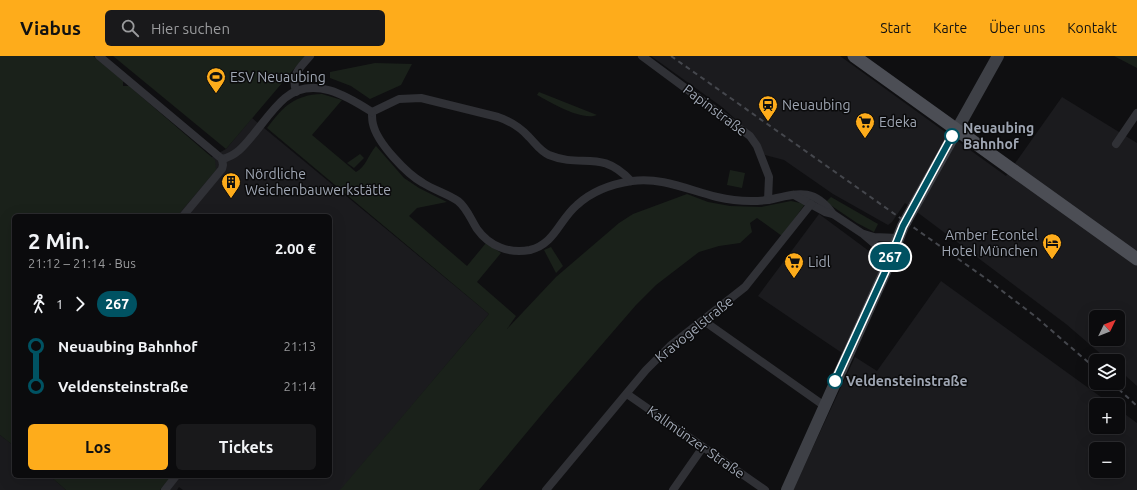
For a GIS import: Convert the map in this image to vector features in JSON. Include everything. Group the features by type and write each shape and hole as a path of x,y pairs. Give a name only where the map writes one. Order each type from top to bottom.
{"main road":[{"path":"854,56 1137,259"}],"street":[{"path":"100,56 222,159 224,165 222,169 185,214"},
{"path":"296,92 293,83 295,73 310,56"},
{"name":"Papinstraße","path":"642,56 750,136 757,146 769,176 768,200"},
{"path":"787,490 826,406 848,352 885,272 898,238 956,128 998,56"},
{"path":"222,159 230,157 241,150 285,98 296,92 310,89 333,90 352,99 372,112"},
{"path":"372,112 399,99 421,98 498,117 510,121 547,154 557,158 574,161 597,160 607,163 617,168 631,181"},
{"path":"372,112 373,125 378,136 409,173 422,183 459,202 487,241 505,249 530,250 544,245 556,234 576,206 587,197 600,190 631,181 660,181 718,197 752,202 803,193 809,195 828,208 833,214"},
{"path":"1116,144 1137,113"},
{"path":"793,194 833,214 863,234 890,257"},
{"name":"Kravogelstraße","path":"546,490 646,370 670,346 704,321 745,287 811,204"},
{"path":"863,234 874,237 898,238"},
{"path":"704,321 826,406"},
{"name":"Kallmünzer Straße","path":"627,394 765,490"},
{"path":"673,490 702,447"},
{"path":"165,490 174,478"}],"shaded area":[{"path":"0,56 93,56 123,81 123,86 129,86 215,160 216,170 179,214 12,214 12,444 0,435"},
{"name":"ESV Neuaubing","path":"113,56 305,56 226,149"},
{"path":"651,56 840,56 1006,176 1062,97 1137,143 1137,386 1125,375 1125,354 1101,354 1092,346 1125,346 1125,310 1089,310 1089,344 1066,324 905,203 892,222 888,225 833,194 784,160 765,155 752,134 722,107"},
{"path":"1114,56 1137,56 1137,68"},
{"path":"375,63 412,64 401,85 370,99 351,86 330,78 330,72"},
{"path":"539,92 597,115 583,116 567,110 537,95"},
{"path":"322,94 342,100 312,135 356,172 365,164 376,146 404,178 419,188 447,202 417,208 409,216 467,266 486,243 501,253 477,282 516,316 507,329 556,277 619,223 633,214 687,194 708,202 730,206 761,207 791,201 805,204 782,236 757,218 750,223 752,232 740,243 719,246 699,252 656,285 636,305 553,401 479,490 340,490 489,314 267,128 290,103 304,97"},
{"path":"252,118 489,314 341,490 183,490 179,487 177,490 160,490 169,479 168,478 332,478 332,214 163,214 210,158 226,149"},
{"path":"360,154 364,158 354,168 347,163"},
{"path":"730,170 745,173 742,188 727,185"},
{"path":"831,197 878,224 874,232 857,223 826,202"},
{"path":"819,214 881,261 881,270 842,353 758,296"},
{"path":"551,247 563,266 556,273 544,250"},
{"path":"941,281 1089,388 1089,390 1102,398 1089,398 1089,434 1125,434 1125,414 1137,423 1137,490 793,490 855,357 877,371"},
{"path":"0,435 12,444 12,478 52,478 66,490 0,490"},
{"path":"52,478 169,479 160,490 66,490"}],"railway":[{"path":"671,56 988,280 1036,317 1089,363"},
{"path":"1120,390 1137,406"}],"bus line":[{"name":"267","path":"835,381 885,272 903,226 952,136"}],"place":[{"name":"ESV Neuaubing","path":"216,94"},
{"name":"Neuaubing","path":"768,122"},
{"name":"Neuaubing Bahnhof","path":"952,136"},
{"name":"Edeka","path":"865,139"},
{"name":"Nördliche Weichenbauwerkstätte","path":"231,199"},
{"name":"Amber Econtel Hotel München","path":"1052,260"},
{"name":"Lidl","path":"794,279"},
{"name":"Veldensteinstraße","path":"835,381"}]}
